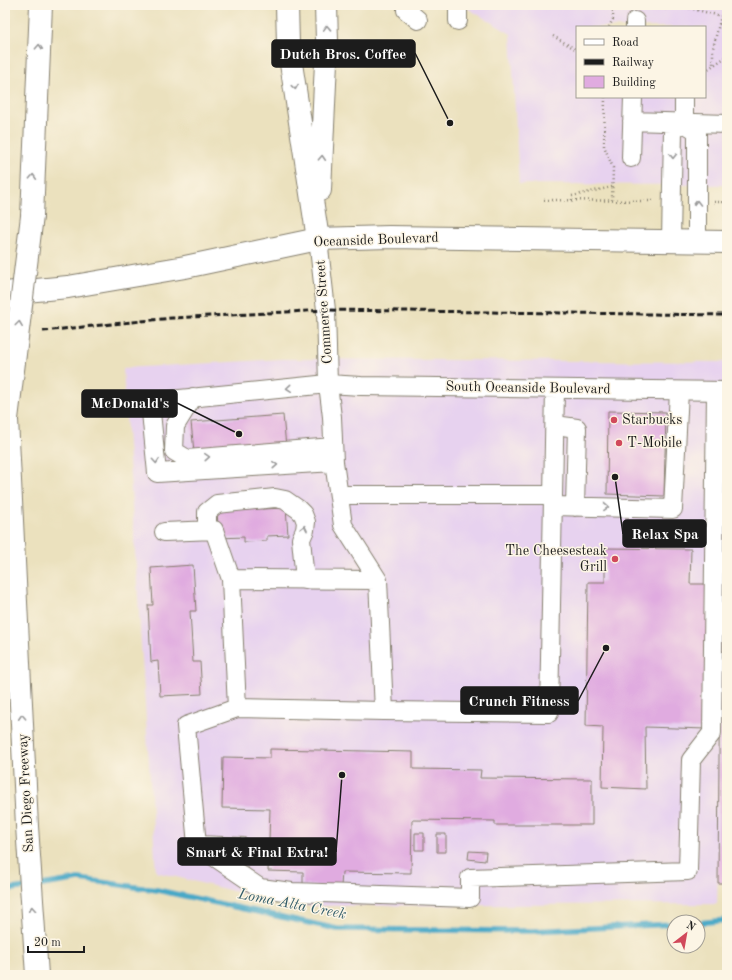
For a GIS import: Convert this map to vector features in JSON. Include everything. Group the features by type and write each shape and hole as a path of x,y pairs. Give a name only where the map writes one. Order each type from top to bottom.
{"main road":[{"path":"7,419 32,216 41,5"},
{"path":"287,5 288,44 318,239"},
{"path":"318,239 327,40 326,5"},
{"name":"Oceanside Boulevard","path":"5,293 68,287 185,267 318,239 389,237 727,242"},
{"name":"San Diego Freeway","path":"5,396 27,826 36,968"}],"street":[{"path":"406,5 406,10 418,20"},
{"path":"631,158 633,98"},
{"path":"684,98 684,123"},
{"path":"632,121 727,124"},
{"path":"672,241 673,129 684,123"},
{"path":"684,123 697,131 697,242"},
{"name":"Commerce Street","path":"318,239 326,310 328,384 332,417 333,455 344,525 378,580"},
{"name":"South Oceanside Boulevard","path":"333,455 156,473 150,402 328,384 361,386 722,391"},
{"path":"197,845 186,726 237,708 549,713 555,389"},
{"path":"339,495 553,501 574,507 673,509 680,391"},
{"path":"197,845 260,888 292,892 470,898 470,878 688,871 691,760 712,733 722,391"},
{"path":"174,451 175,426 194,397"},
{"path":"174,399 157,425 161,441 187,459 333,455"},
{"path":"555,425 577,428 574,507"},
{"path":"207,530 208,512 217,504 275,498 285,500 303,514 306,522 305,530 301,539 305,580"},
{"path":"164,532 214,530 231,579 237,708"},
{"path":"231,579 378,580 384,710"},
{"path":"197,845 243,847"}],"path":[{"path":"526,5 613,7"},
{"path":"678,5 721,16 713,48 713,65"},
{"path":"719,24 727,26"},
{"path":"553,36 576,49"},
{"path":"706,70 726,57"},
{"path":"605,98 604,146 613,168 612,200"},
{"path":"572,200 572,196 612,187"},
{"path":"544,200 672,201"},
{"path":"697,201 727,202"}],"shaded area":[{"path":"462,5 727,5 727,185 519,184 511,34"},
{"path":"283,359 727,362 727,475 717,904 295,906 156,872 123,368"}],"building":[{"path":"608,411 666,412 664,496 607,494"},
{"path":"283,415 286,447 194,452 191,422"},
{"path":"262,504 262,509 286,508 288,535 267,536 267,541 244,542 244,537 219,538 217,512"},
{"path":"605,548 691,549 690,584 708,584 706,729 645,727 646,789 602,787 603,727 586,726 588,582 605,582"},
{"path":"193,565 196,611 190,611 193,662 200,662 202,694 160,696 158,661 151,662 148,605 153,605 151,568"},
{"path":"720,635 725,635 725,670 727,670 727,883 718,883"},
{"path":"270,749 413,752 413,769 481,770 480,778 592,779 592,825 495,825 495,821 412,820 411,873 342,872 341,886 303,885 303,872 268,871 270,809 222,808 223,757 270,758"},
{"path":"415,833 424,833 424,850 415,850"},
{"path":"437,834 446,834 446,852 437,852"},
{"path":"469,851 486,852 485,861 468,859"}],"waterway":[{"name":"Loma Alta Creek","path":"36,886 79,879 157,890 337,929 531,931 666,924"},
{"name":"Loma Alta Creek","path":"5,890 27,887"},
{"name":"Loma Alta Creek","path":"706,922 727,920"}],"railway":[{"path":"43,331 172,318 326,310 727,315"}],"place":[{"name":"Dutch Bros. Coffee","path":"450,123"},
{"name":"Starbucks","path":"614,420"},
{"name":"McDonald's","path":"239,434"},
{"name":"T-Mobile","path":"619,443"},
{"name":"Relax Spa","path":"615,477"},
{"name":"The Cheesesteak Grill","path":"615,559"},
{"name":"Crunch Fitness","path":"606,648"},
{"name":"Smart & Final Extra!","path":"342,775"}]}
